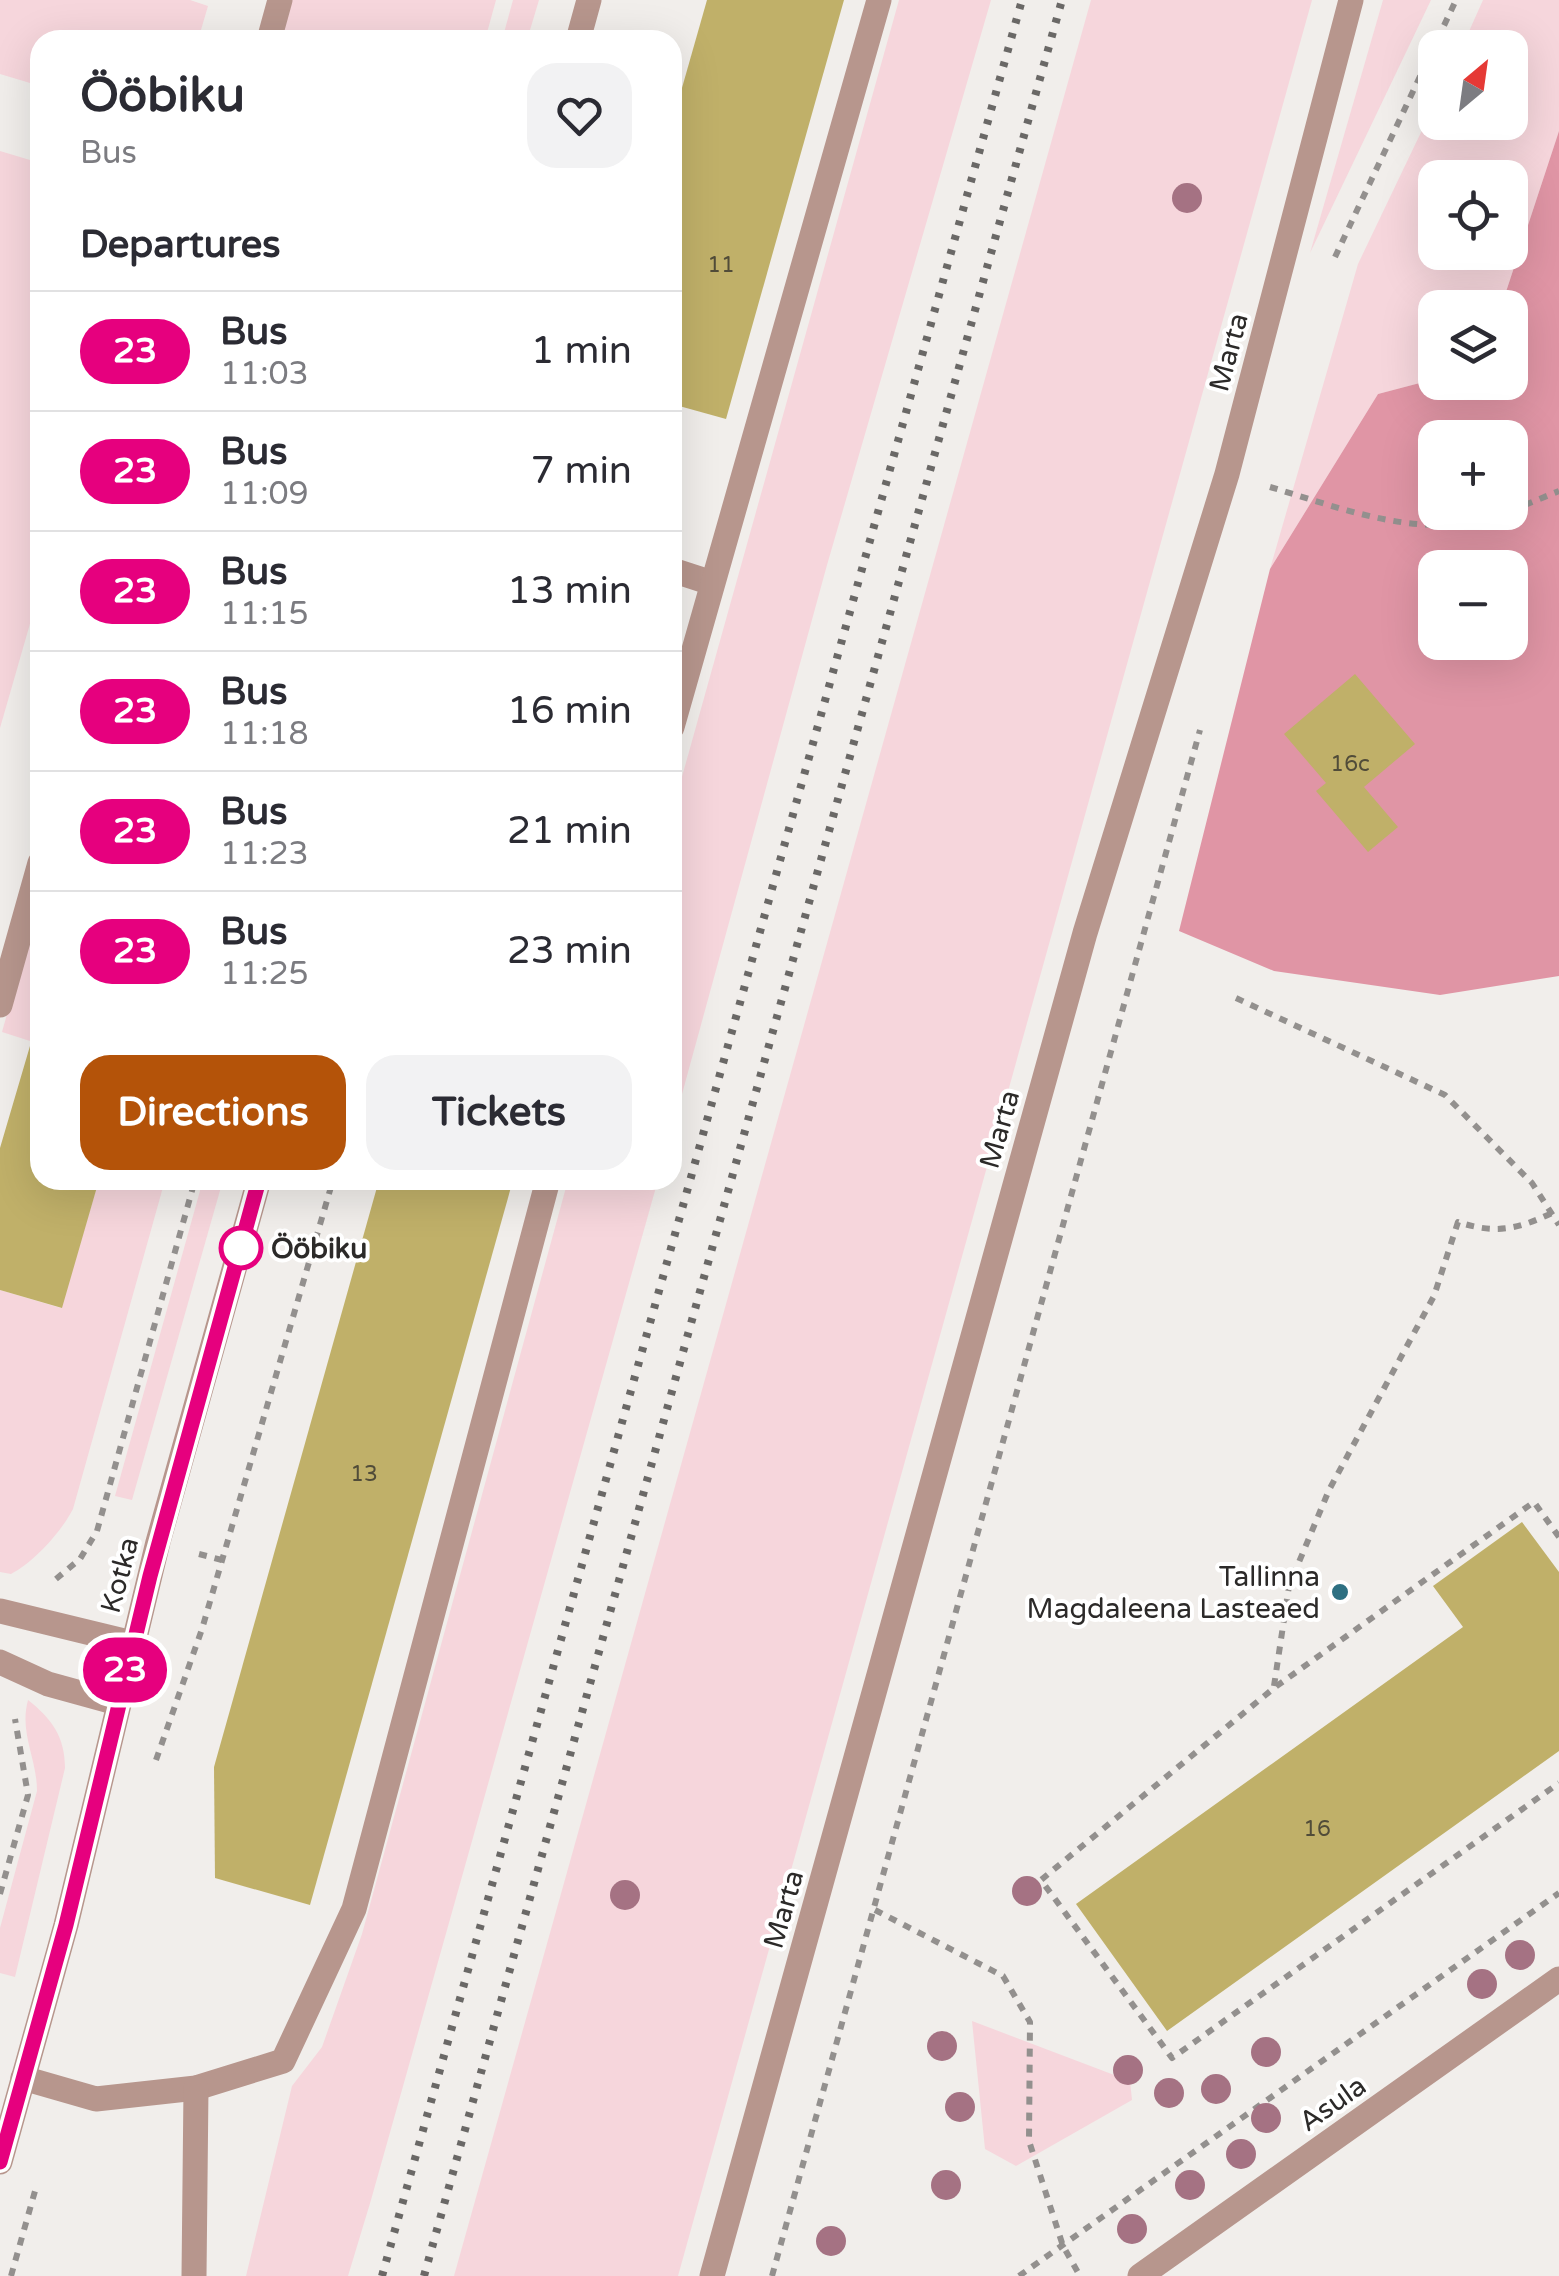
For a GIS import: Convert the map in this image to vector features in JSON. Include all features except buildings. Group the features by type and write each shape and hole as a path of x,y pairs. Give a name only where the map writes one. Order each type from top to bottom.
{"street":[{"path":"272,30 280,0"},
{"path":"581,30 589,0"},
{"path":"682,692 879,0"},
{"name":"Marta","path":"712,2276 1080,952 1227,474 1351,0"},
{"path":"682,573 712,582"},
{"path":"0,1005 30,898"},
{"name":"Kotka","path":"0,2162 66,1925 132,1642 256,1190"},
{"path":"23,2078 96,2099 196,2088 283,2061 354,1909 545,1190"},
{"path":"0,1611 132,1642"},
{"path":"0,1662 48,1684 117,1703"},
{"name":"Asula","path":"1140,2276 1559,1978"},
{"path":"194,2276 196,2088"}],"path":[{"path":"1334,260 1456,0"},
{"path":"1262,506 1273,468"},
{"path":"1227,474 1401,526 1418,525"},
{"path":"1528,504 1559,491"},
{"path":"772,2276 1204,716"},
{"path":"1236,998 1444,1095 1532,1183 1559,1225"},
{"path":"52,1584 80,1559 96,1531 192,1190"},
{"path":"151,1775 202,1629 330,1190"},
{"path":"1274,1688 1289,1586 1329,1490 1434,1296 1458,1222 1499,1231 1518,1229 1552,1213"},
{"path":"1559,1537 1534,1502 1274,1688 1041,1880 1172,2058 1559,1784"},
{"path":"0,1894 28,1795 14,1705"},
{"path":"1020,2276 1559,1892"},
{"path":"875,1910 1002,1976 1030,2022 1029,2141 1062,2246 1080,2276"},
{"path":"11,2276 37,2183"}],"shaded area":[{"path":"0,0 190,0 208,6 201,30 30,30 30,83 0,74"},
{"path":"292,0 496,0 488,30 283,30"},
{"path":"513,0 539,0 530,30 505,30"},
{"path":"899,0 991,0 827,565 682,1094 682,777"},
{"path":"1091,0 1312,0 678,2276 454,2276"},
{"path":"1383,0 1431,0 1310,253"},
{"path":"1483,0 1559,0 1559,131 1528,225 1528,160 1418,160 1418,270 1513,270 1507,290 1418,290 1418,383 1378,394 1270,569 1358,264 1418,139 1528,140 1528,30 1470,30"},
{"path":"1559,131 1559,976 1440,995 1274,971 1179,931 1270,569 1378,394 1418,383 1418,400 1528,400 1528,290 1507,290 1513,270 1528,270 1528,225"},
{"path":"0,151 30,160 30,624 0,728"},
{"path":"30,932 30,1041 2,1032"},
{"path":"96,1190 162,1190 73,1509 54,1537 29,1562 11,1574 0,1572 0,1290 61,1308"},
{"path":"200,1190 220,1190 132,1500 115,1496"},
{"path":"565,1190 655,1190 348,2276 246,2276 292,2086 322,2047 362,1934"},
{"path":"28,1700 56,1730 65,1768 15,1977 0,1973 0,1928 37,1791 27,1735"},
{"path":"972,2021 1130,2081 1132,2100 1016,2166 985,2149"}],"railway":[{"path":"382,2276 1022,0"},
{"path":"424,2276 1062,0"}],"bus line":[{"name":"23","path":"0,2162 66,1925 150,1576 256,1190"}],"place":[{"name":"Ööbiku","path":"241,1248"},
{"name":"Tallinna Magdaleena Lasteaed","path":"1340,1592"}]}
